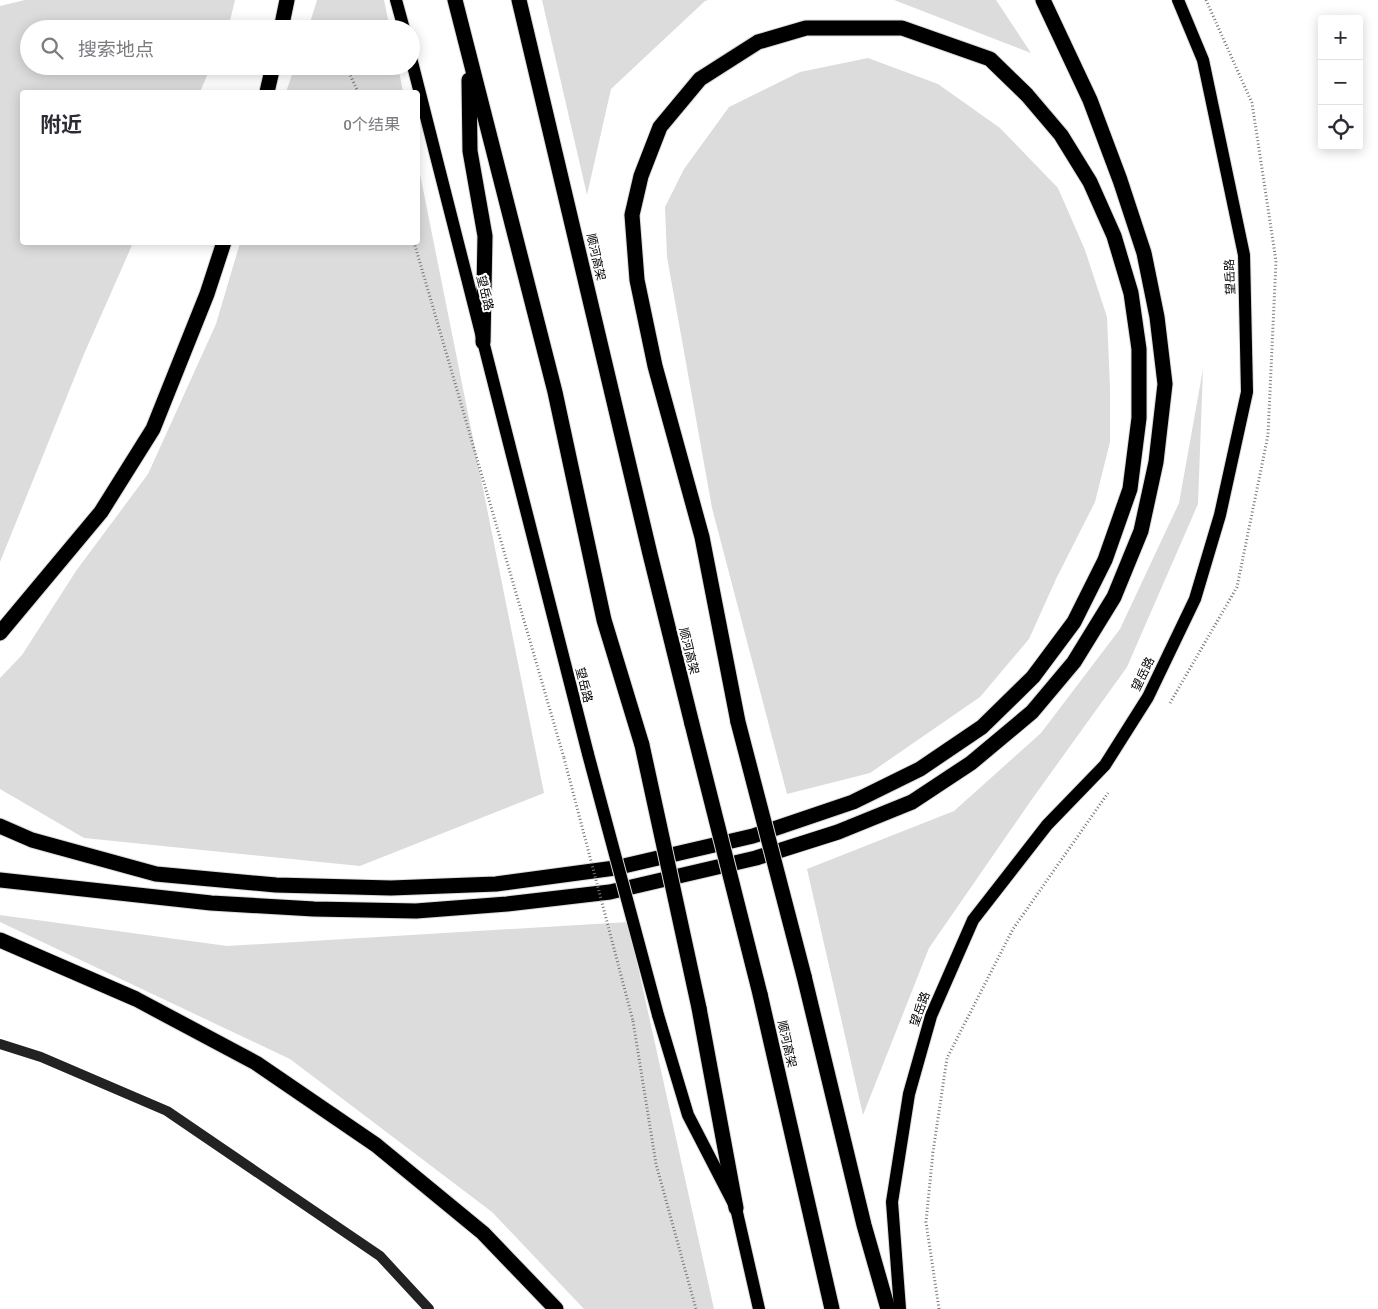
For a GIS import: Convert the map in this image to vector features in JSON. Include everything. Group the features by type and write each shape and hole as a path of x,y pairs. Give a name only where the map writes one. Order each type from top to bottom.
{"highway":[{"path":"283,20 287,0"},
{"path":"455,0 555,392 604,620 642,745 699,1008 736,1208"},
{"name":"顺河高架","path":"519,0 652,564 760,994 832,1309"},
{"path":"0,880 211,903 314,909 416,911 507,904 610,892 756,858 838,832 912,802 971,763 1032,712 1074,662 1114,597 1141,531 1156,462 1165,384 1157,317 1144,253 1120,180 1090,100 1044,0"},
{"path":"0,826 32,840 156,874 276,885 391,888 496,884 615,868 753,836 853,802 920,769 982,727 1033,677 1074,622 1105,560 1130,489 1139,418 1139,349 1131,293 1114,236 1090,182 1061,136 1027,95 990,59 902,28 806,28 758,42 700,79 660,127 640,176 632,215 637,280 655,366 702,537 738,722 804,976 864,1225 888,1309"},
{"path":"469,56 470,151 485,236 483,342"},
{"path":"267,90 271,75"},
{"path":"0,632 101,512 153,429 207,294 223,245"},
{"path":"0,940 136,1000 256,1063 376,1144 483,1233 556,1309"}],"main road":[{"path":"396,0 402,20"},
{"name":"望岳路","path":"900,1309 892,1202 909,1094 931,1016 972,920 1047,825 1105,765 1148,697 1195,599 1220,515 1247,392 1244,256 1203,60 1178,0"},
{"name":"望岳路","path":"415,75 419,90"},
{"name":"望岳路","path":"420,94 588,754 658,1015 688,1114 736,1208 759,1309"}],"street":[{"path":"0,1044 41,1057 167,1111 380,1256 429,1309"}],"path":[{"path":"1165,711 1237,587 1268,434 1276,261 1252,103 1206,0"},
{"path":"350,75 357,90"},
{"path":"415,245 564,758 633,1020 656,1164 696,1309"},
{"path":"939,1309 926,1222 933,1152 947,1058 1013,929 1109,792"}],"shaded area":[{"path":"25,0 235,0 230,20 20,20 20,75 207,75 201,90 20,90 20,245 132,245 84,354 0,562 0,6"},
{"path":"317,0 384,0 388,20 311,20"},
{"path":"542,0 708,0 611,89 587,195"},
{"path":"894,0 996,0 1031,53"},
{"path":"868,58 938,84 1000,128 1058,188 1085,250 1107,317 1110,442 1095,502 1056,579 1029,639 980,697 870,773 787,794 712,508 667,257 665,207 684,169 729,107 800,72"},
{"path":"292,75 400,75 403,90 287,90"},
{"path":"420,174 544,793 360,866 84,838 0,789 0,678 22,655 76,571 148,474 216,324 239,245 420,245"},
{"path":"1203,369 1198,504 1127,667 1030,802 929,948 863,1115 807,869 954,811 1041,733 1120,629 1179,503"},
{"path":"0,915 227,946 628,922 714,1309 584,1309 492,1212 290,1059 0,922"}]}
